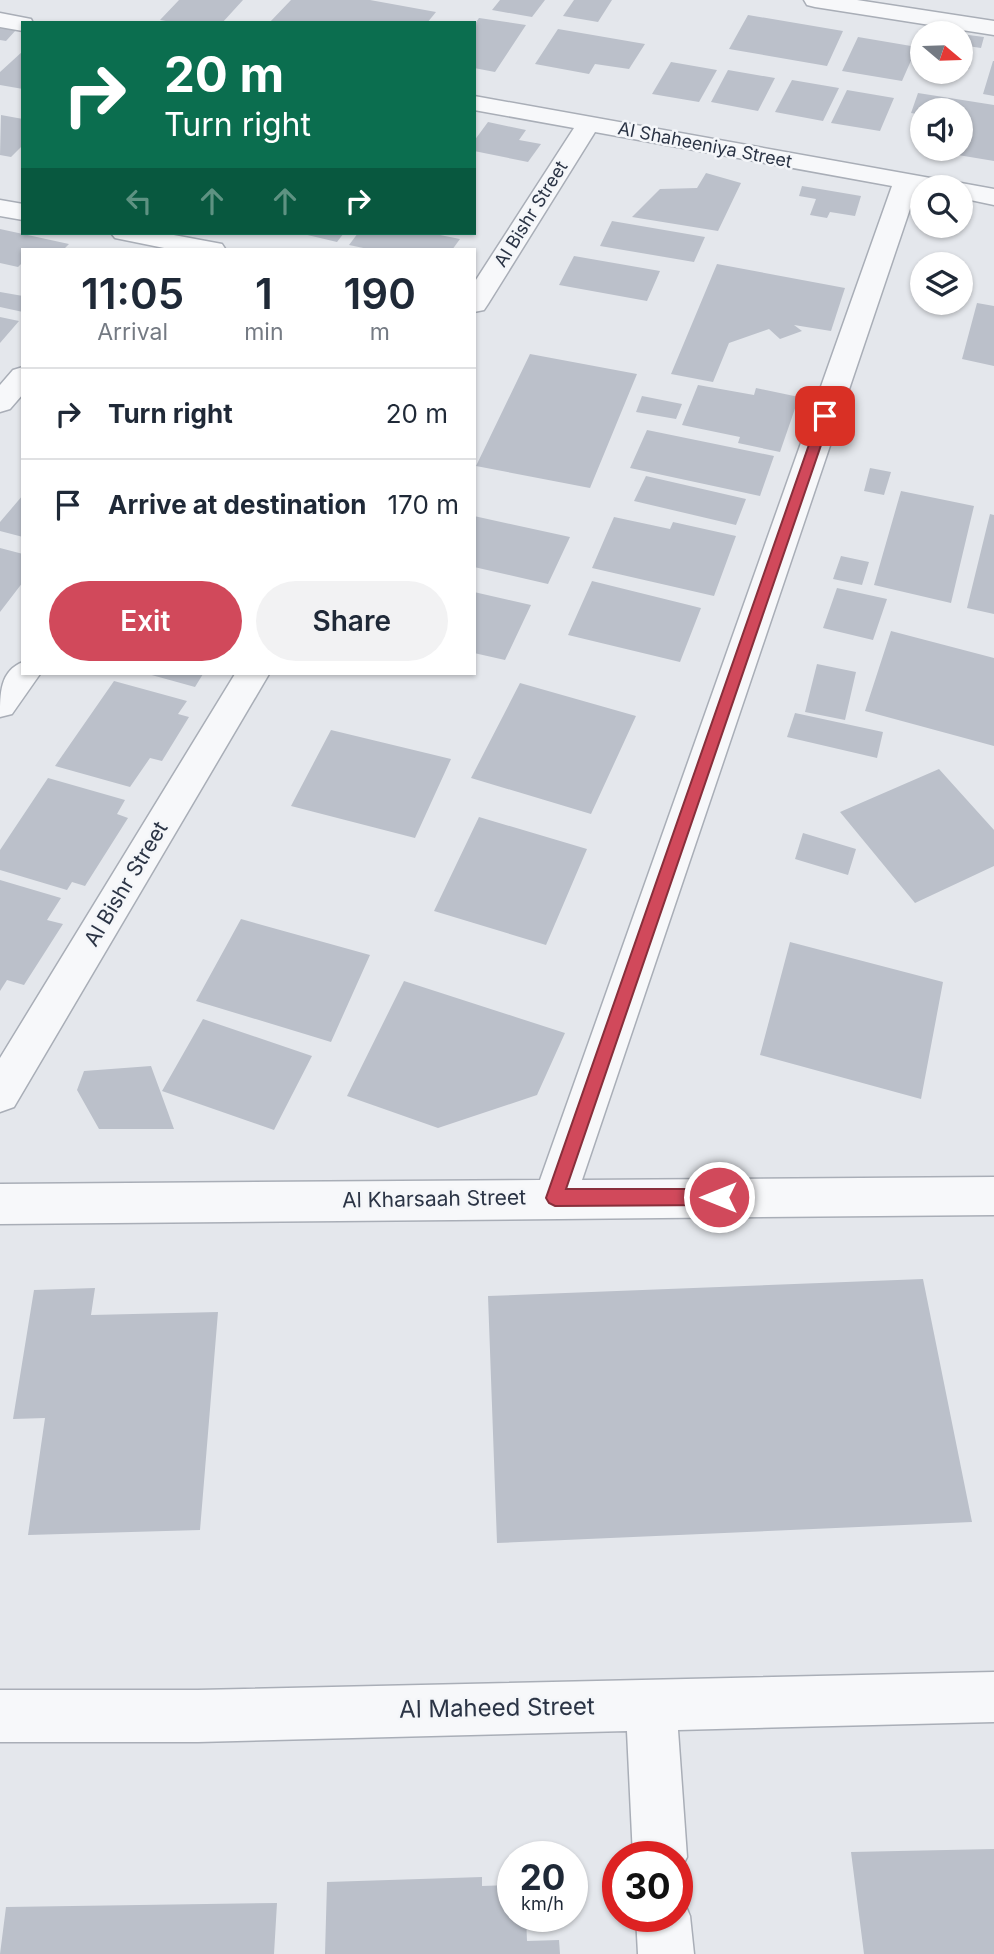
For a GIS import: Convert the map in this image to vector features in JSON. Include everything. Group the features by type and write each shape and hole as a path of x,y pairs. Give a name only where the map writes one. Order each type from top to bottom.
{"street":[{"path":"815,0 994,28"},
{"path":"0,20 21,24"},
{"name":"Al Shaheeniya Street","path":"476,103 910,183"},
{"name":"Al Bishr Street","path":"476,301 589,123"},
{"path":"973,193 994,197"},
{"path":"0,208 21,212"},
{"path":"555,1198 910,215"},
{"path":"132,240 197,248"},
{"path":"0,403 21,378"},
{"path":"0,705 22,675"},
{"name":"Al Bishr Street","path":"0,1094 251,675"},
{"name":"Al Kharsaah Street","path":"0,1204 994,1196"},
{"name":"Al Maheed Street","path":"0,1716 198,1716 994,1697"},
{"path":"651,1705 659,1841"},
{"path":"664,1932 666,1954"}],"building":[{"path":"179,0 243,0 224,21 160,20"},
{"path":"291,0 370,0 436,12 429,21 271,21"},
{"path":"500,0 545,0 532,17 492,10"},
{"path":"574,0 612,0 598,22 563,16"},
{"path":"748,15 843,31 827,66 729,49"},
{"path":"479,18 526,25 495,72 476,68 476,22"},
{"path":"0,28 16,30 6,41 0,40"},
{"path":"558,29 645,44 629,69 595,64 589,74 535,64"},
{"path":"973,36 984,37 981,48 973,47"},
{"path":"858,37 910,46 910,63 902,81 842,71"},
{"path":"21,53 21,89 0,85 0,72"},
{"path":"994,61 994,96 983,94"},
{"path":"671,62 717,70 699,102 652,94"},
{"path":"728,70 775,78 758,111 711,102"},
{"path":"792,80 839,88 823,121 775,112"},
{"path":"847,90 894,98 880,131 831,123"},
{"path":"918,93 950,98 916,98"},
{"path":"973,102 994,105 994,161 973,158"},
{"path":"1,115 21,119 21,147 11,157 0,155"},
{"path":"488,122 526,130 519,140 541,144 528,162 476,151 476,138"},
{"path":"706,173 741,183 718,231 632,217 660,189 697,188"},
{"path":"802,186 861,196 855,216 830,212 827,218 810,215 816,199 799,196"},
{"path":"612,221 705,237 694,262 600,246"},
{"path":"0,229 69,244 65,248 21,248 21,264 18,267 0,263"},
{"path":"307,235 342,235 337,242"},
{"path":"356,235 440,235 460,239 453,248 363,248 349,245"},
{"path":"574,256 660,271 647,301 559,285"},
{"path":"717,264 845,288 831,331 794,325 802,331 780,339 769,329 729,343 713,382 671,374"},
{"path":"0,292 21,296 21,312 0,307"},
{"path":"977,303 994,306 994,366 962,359"},
{"path":"0,317 19,321 0,343"},
{"path":"530,354 637,374 590,488 476,466"},
{"path":"698,385 754,395 756,388 799,397 780,452 738,443 740,437 682,425"},
{"path":"642,396 682,404 676,419 636,412"},
{"path":"647,430 774,456 760,496 630,468"},
{"path":"870,468 891,472 884,495 864,491"},
{"path":"646,476 746,499 736,525 634,501"},
{"path":"901,491 974,506 951,603 874,585"},
{"path":"21,497 21,536 0,531 0,522"},
{"path":"990,514 994,515 994,614 967,608"},
{"path":"476,516 570,537 548,584 476,567"},
{"path":"614,517 670,529 673,522 736,536 714,596 592,568"},
{"path":"0,548 21,553 21,585 0,612"},
{"path":"841,556 869,562 862,585 833,579"},
{"path":"592,581 701,608 680,662 568,635"},
{"path":"837,588 887,599 873,640 823,628"},
{"path":"476,592 531,605 505,660 476,653"},
{"path":"891,631 994,658 994,746 865,711"},
{"path":"817,664 856,672 845,720 805,712"},
{"path":"152,675 202,675 195,687"},
{"path":"114,681 187,701 178,714 189,717 162,761 150,758 130,787 55,766"},
{"path":"520,683 636,716 591,814 471,778"},
{"path":"795,713 883,732 877,758 787,737"},
{"path":"331,730 451,759 415,838 291,806"},
{"path":"939,769 994,830 994,866 915,903 840,812"},
{"path":"48,778 125,800 117,814 128,818 85,886 72,882 67,890 0,870 0,850"},
{"path":"479,817 587,849 546,945 434,911"},
{"path":"803,833 856,849 848,875 795,859"},
{"path":"0,880 61,898 47,920 63,924 24,985 7,980 0,991"},
{"path":"241,919 370,955 331,1042 196,1001"},
{"path":"790,942 943,982 921,1099 760,1055"},
{"path":"404,981 565,1033 537,1095 438,1128 347,1096"},
{"path":"203,1019 312,1056 274,1130 162,1091"},
{"path":"151,1066 174,1129 99,1129 77,1090 84,1071"},
{"path":"923,1279 972,1522 497,1543 488,1296"},
{"path":"95,1288 91,1315 218,1312 200,1530 28,1535 45,1418 13,1419 34,1290"},
{"path":"994,1849 994,1954 864,1954 851,1852"},
{"path":"482,1877 482,1886 497,1886 497,1932 527,1932 527,1941 559,1940 560,1954 325,1954 327,1882"},
{"path":"277,1903 274,1954 0,1954 6,1907"}],"route":[{"path":"719,1197 555,1198 825,416"}]}
